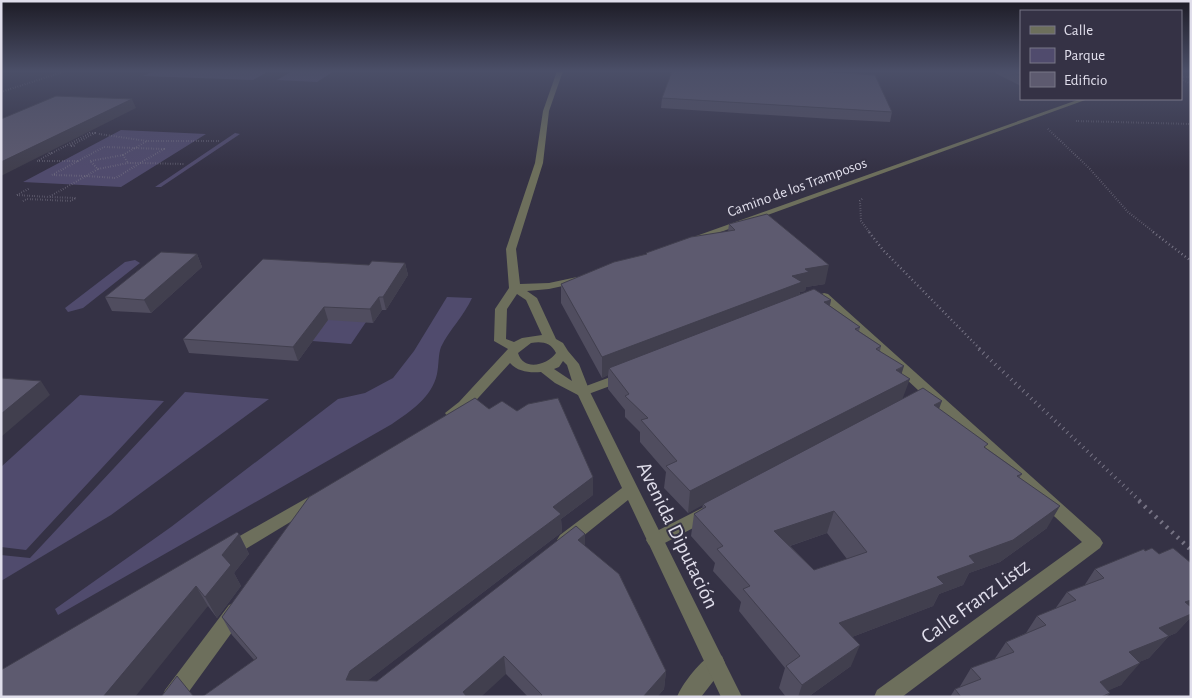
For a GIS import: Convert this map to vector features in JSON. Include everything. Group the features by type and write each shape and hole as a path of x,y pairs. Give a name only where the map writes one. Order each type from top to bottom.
{"street":[{"path":"514,350 500,341 501,309 515,288 511,249 539,163 549,104"},
{"name":"Camino de los Tramposos","path":"682,243 1072,104"},
{"path":"515,288 549,286 583,279"},
{"path":"515,288 531,298 552,341"},
{"path":"806,303 824,296 930,393 913,402"},
{"path":"441,421 464,405 514,350 529,340 544,339 552,341 560,346 562,353 558,361 545,368 532,368 520,366 515,362 514,350"},
{"name":"Avenida Diputación","path":"562,353 573,364 583,392 732,697"},
{"path":"545,368 560,380 583,392 637,371"},
{"name":"Calle Franz Listz","path":"884,697 1094,543 930,393"},
{"path":"553,550 631,489"},
{"path":"215,559 283,528 324,494"},
{"path":"655,540 716,508"},
{"path":"172,697 250,593"},
{"path":"687,697 715,663"}],"path":[{"path":"1075,121 1191,124"},
{"path":"1044,125 1089,168 1128,212 1191,260"},
{"path":"76,146 70,146 95,133 90,133 37,161 90,161 123,154 147,141"},
{"path":"99,134 147,141 219,141"},
{"path":"104,147 164,149 116,178 52,175 78,161 104,147"},
{"path":"47,153 52,153"},
{"path":"123,154 128,162"},
{"path":"90,161 98,169"},
{"path":"49,197 98,169 128,162 184,164"},
{"path":"27,199 70,202 76,198 16,196 30,188"},
{"path":"866,195 860,201 861,221 883,250 976,346 1191,550"},
{"path":"23,201 32,197"}],"green space":[{"path":"121,130 206,134 121,187 23,182"},
{"path":"235,133 240,134 161,187 155,187"},
{"path":"135,260 140,263 83,308 68,312 65,308 125,262"},
{"path":"284,294 366,322 351,344 312,341"},
{"path":"447,297 472,298 441,347 437,374 431,390 413,409 392,424 58,615 55,609 171,527 338,399 365,393 393,378 414,351"},
{"path":"185,392 269,399 111,515 1,581 1,555 30,558"},
{"path":"80,395 164,401 26,550 1,547 1,467"}],"building":[{"path":"38,104 122,104 1,162 1,119"},
{"path":"754,104 888,104 892,112"},
{"path":"767,214 829,265 805,269 809,272 792,276 802,282 602,357 561,284 614,262 647,254 691,237 735,230 729,224"},
{"path":"161,252 197,254 144,300 105,297"},
{"path":"263,259 369,265 372,261 405,263 383,297 379,297 370,309 324,307 293,347 183,339"},
{"path":"814,289 831,300 824,302 860,327 855,329 881,346 876,349 904,366 896,370 910,379 690,491 666,466 677,461 641,420 648,418 625,396 629,394 609,368"},
{"path":"1,378 41,381 1,414"},
{"path":"923,388 942,401 934,405 988,444 984,447 1022,474 1017,476 1060,506 1013,540 969,556 975,563 937,577 944,584 839,623 860,645 802,685 786,666 800,656 743,589 750,586 717,549 723,546 694,514 706,507 703,504","holes":["834,511 867,552 814,570 774,531"]},
{"path":"475,398 489,409 502,401 517,411 528,404 558,398 593,477 553,507 561,514 350,671 346,680 377,681 576,526 585,534 578,540 619,574 666,671 643,697 540,697 542,695 504,656 463,692 467,697 202,697 257,658 222,617 309,497"},
{"path":"237,532 239,534 222,555 231,565 205,597 196,586 103,697 1,697 1,670"},
{"path":"1152,548 1159,554 1173,548 1191,563 1191,600 1185,602 1191,607 1191,614 1159,628 1169,636 1129,652 1140,663 1100,682 1110,693 1101,697 961,697 955,689 981,679 971,668 1014,652 1006,642 1046,625 1037,616 1076,600 1067,592 1104,578 1095,569 1144,549 1145,551"},
{"path":"177,676 194,697 161,697"}]}
